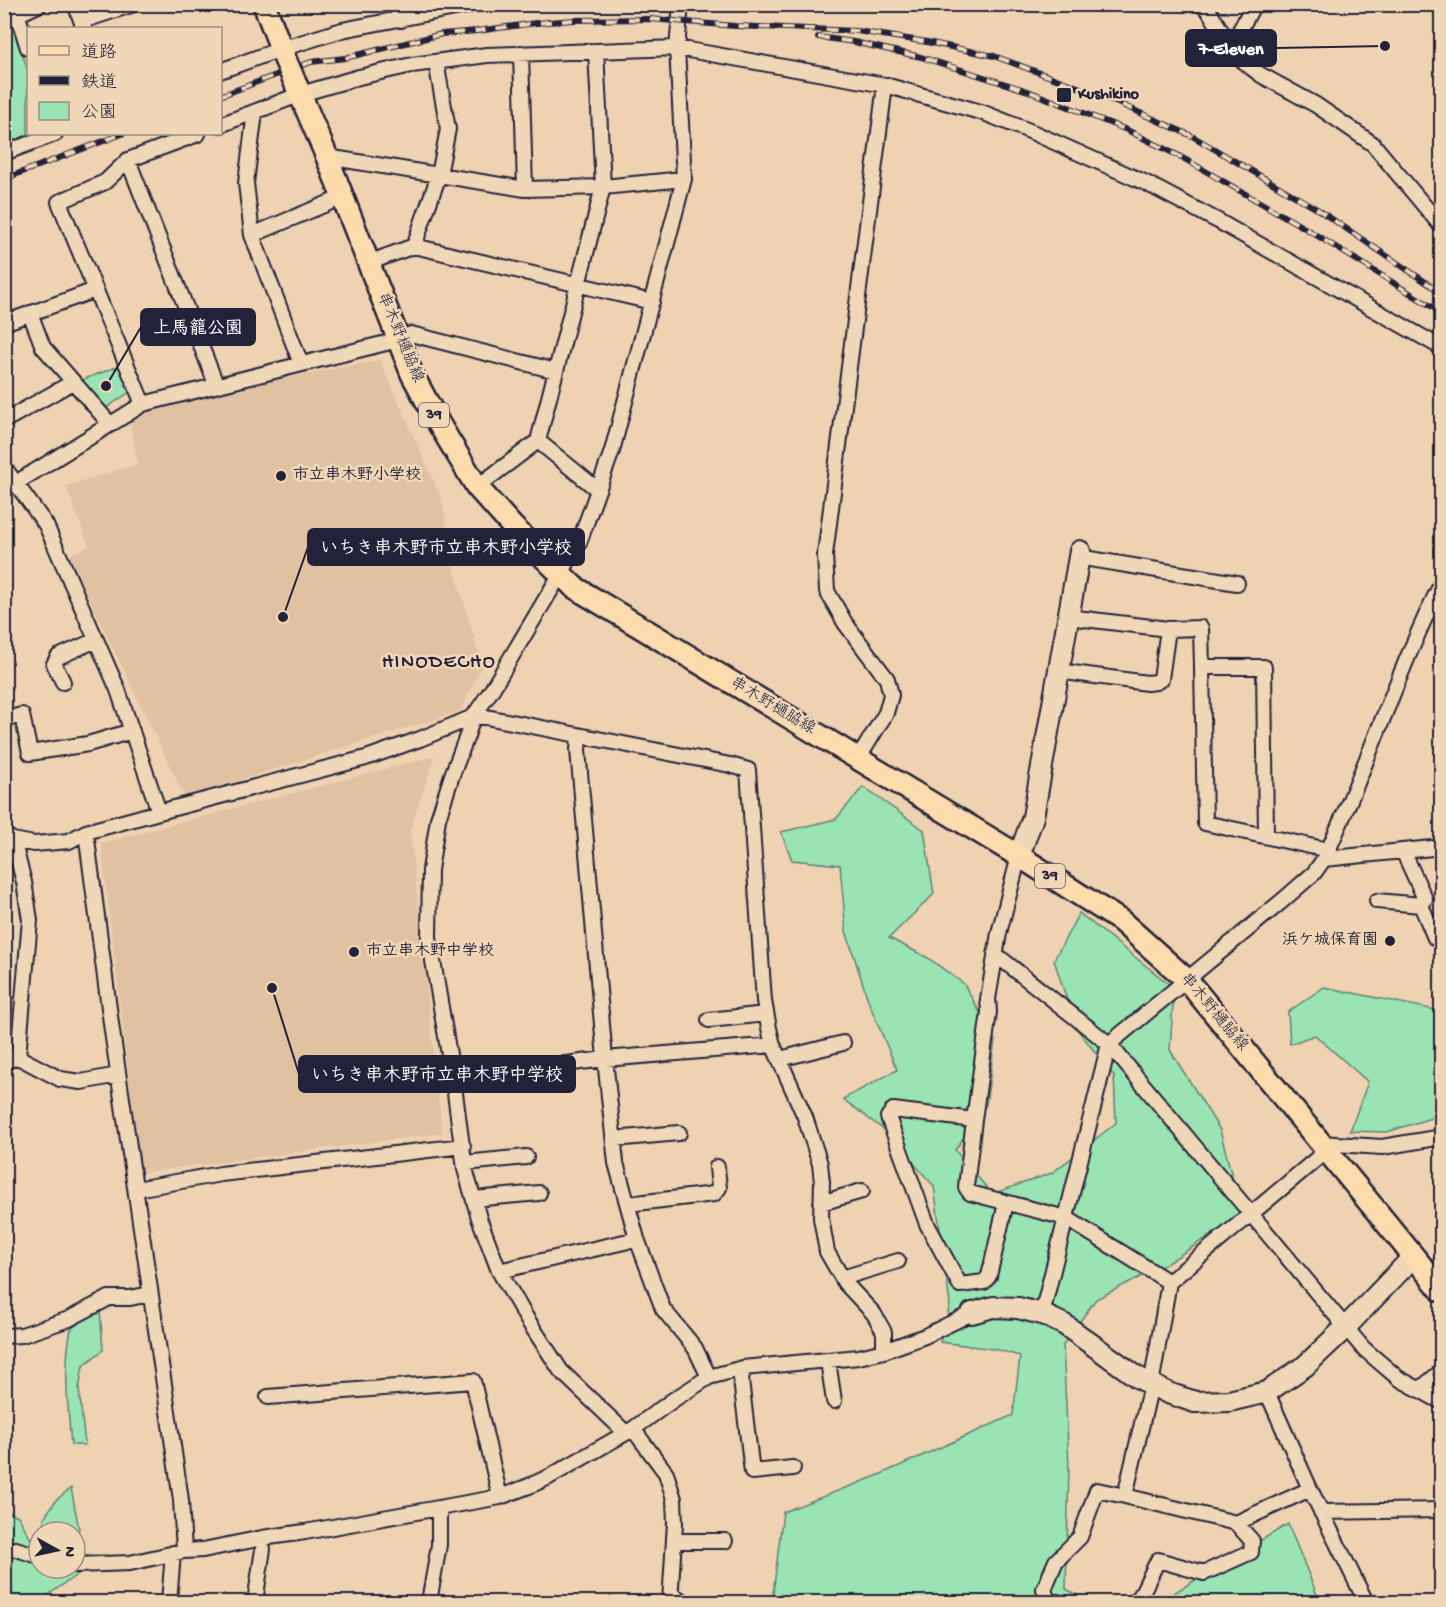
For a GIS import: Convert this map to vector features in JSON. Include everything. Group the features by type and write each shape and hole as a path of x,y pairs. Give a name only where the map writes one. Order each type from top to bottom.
{"main road":[{"name":"串木野樋脇線","path":"264,4 417,384 477,487 512,526 574,587 1019,856 1121,921 1187,980 1442,1291"}],"street":[{"path":"4,21 39,4"},
{"path":"75,4 83,25 134,4"},
{"path":"395,4 401,20"},
{"path":"222,70 283,54 342,30 476,4"},
{"path":"681,4 677,48 684,179 612,451 579,543 491,691 473,717 438,819 430,870 429,937 465,1163 474,1198 499,1271 561,1371 630,1431 666,1473 674,1499 670,1598 684,1602"},
{"path":"1201,4 1209,11 1245,63 1261,75 1316,105 1373,144 1442,227"},
{"path":"1232,47 1254,4"},
{"path":"18,15 27,45"},
{"path":"222,124 255,112 299,90 412,65 487,55 677,48 885,85 984,113 1146,183 1218,220 1442,348"},
{"path":"477,487 538,441 603,187 596,51"},
{"path":"521,53 525,189"},
{"path":"414,246 439,175 448,129 436,62"},
{"path":"858,759 886,713 891,695 887,679 845,622 827,591 825,555 885,85"},
{"path":"255,112 246,183 252,235 300,364"},
{"path":"4,153 53,135"},
{"path":"143,404 59,202 105,182 128,160 195,135"},
{"path":"327,157 525,189 603,187 684,179"},
{"path":"128,160 216,384"},
{"path":"252,235 342,197"},
{"path":"368,263 414,246 652,302"},
{"path":"4,323 95,290"},
{"path":"30,314 43,347 110,424"},
{"path":"16,483 143,404 398,340 411,334 556,371"},
{"path":"4,421 73,382"},
{"path":"538,441 598,489"},
{"path":"4,467 46,525 118,690 159,812"},
{"path":"1169,1282 1066,1218 970,1193 966,1186 995,954 1019,856 1033,817 1079,554 1237,583"},
{"path":"1042,1314 1109,1044 1314,873 1326,855 1421,623 1442,582"},
{"path":"1068,617 1168,629 1201,628 1205,823 1266,835 1326,855 1442,847"},
{"path":"1058,671 1147,683 1156,682 1161,679 1168,629"},
{"path":"63,682 54,664 58,657 96,640"},
{"path":"1202,668 1263,668 1266,835"},
{"path":"4,719 22,715 30,753 88,744 132,731"},
{"path":"9,837 34,843 69,841 86,832 366,758 473,717 486,717 748,770 766,1014 774,1045 805,1117 820,1164 821,1218 826,1252 845,1283 874,1314 884,1332 884,1351"},
{"path":"579,735 579,762 616,1163 637,1239 663,1309 695,1348 709,1377"},
{"path":"86,832 118,1075 181,1500 178,1552 169,1602"},
{"path":"9,837 24,882 30,920 11,1059 60,1079 81,1082 118,1075"},
{"path":"1403,851 1425,899 1421,905"},
{"path":"1377,901 1421,905"},
{"path":"1421,905 1435,938"},
{"path":"995,954 1109,1044 1363,1348 1398,1378 1442,1402"},
{"path":"708,1020 766,1014"},
{"path":"780,1059 843,1043"},
{"path":"453,1078 605,1059 774,1045"},
{"path":"974,1119 893,1110 888,1117 927,1224 960,1285 984,1282 989,1276 1006,1203"},
{"path":"614,1138 679,1133"},
{"path":"1125,1496 1151,1385 1169,1282 1251,1214 1323,1147 1382,1147 1442,1137"},
{"path":"136,1190 221,1174 463,1146"},
{"path":"465,1163 526,1157"},
{"path":"628,1204 714,1194 719,1188 717,1167"},
{"path":"821,1203 862,1191"},
{"path":"474,1198 539,1193"},
{"path":"499,1271 637,1239"},
{"path":"87,1565 130,1563 178,1552 305,1533 500,1497 549,1477 630,1431 672,1400 709,1377 743,1368 828,1361 884,1351 925,1336 972,1313 993,1307 1018,1308 1042,1314 1065,1325 1137,1377 1168,1393 1195,1402 1229,1401 1267,1392 1305,1366 1413,1257"},
{"path":"842,1278 898,1261"},
{"path":"4,1336 22,1335 69,1319 109,1298 130,1298 150,1294"},
{"path":"828,1361 834,1401"},
{"path":"743,1368 741,1380 752,1472 793,1468"},
{"path":"1419,1390 1442,1371"},
{"path":"268,1397 473,1381 500,1497"},
{"path":"1267,1392 1310,1490 1366,1602"},
{"path":"1058,1602 1048,1602 1044,1589 1056,1561 1080,1537 1097,1490 1236,1523 1252,1541 1251,1552 1204,1573 1158,1560 1141,1595 1135,1602"},
{"path":"1236,1523 1310,1490"},
{"path":"429,1602 439,1545 439,1508"},
{"path":"1321,1512 1442,1510"},
{"path":"674,1541 725,1541"},
{"path":"4,1550 16,1549 27,1552"},
{"path":"255,1602 263,1549"}],"shaded area":[{"path":"380,360 442,500 454,569 482,665 461,711 185,797 68,555 89,546 66,486 138,464 128,415 172,400"},
{"path":"435,756 410,830 442,1133 140,1173 101,843"}],"green space":[{"path":"12,23 27,68 28,135 5,145 4,26"},
{"path":"119,366 130,392 106,408 79,381"},
{"path":"863,787 924,830 934,894 889,938 928,958 964,984 995,1040 986,1105 955,1150 992,1194 1052,1173 1116,1123 1114,1076 1076,1028 1054,960 1079,913 1174,988 1170,1050 1220,1130 1242,1215 1166,1264 1096,1299 1063,1345 1069,1468 1066,1589 1089,1602 772,1602 783,1512 879,1475 1013,1415 1020,1356 994,1349 940,1342 950,1305 934,1186 884,1130 843,1099 897,1070 869,1003 846,931 840,865 792,860 781,832 836,819"},
{"path":"1324,987 1441,1011 1441,1115 1387,1132 1350,1131 1368,1082 1315,1035 1290,1044 1288,1012"},
{"path":"100,1310 103,1350 83,1366 79,1389 85,1445 71,1445 67,1372 71,1329"},
{"path":"71,1488 77,1520 44,1520 56,1500"},
{"path":"5,1510 18,1516 27,1532 27,1580 69,1580 38,1602 5,1602"},
{"path":"1288,1524 1320,1602 1122,1602 1169,1596"},
{"path":"87,1555 105,1555 87,1568"}],"railway":[{"path":"222,95 311,62 345,58 442,34 574,20 650,19 735,26 857,31 927,42 994,56 1102,96 1192,136 1317,209 1442,293"},
{"path":"818,37 854,42 921,57 1028,91 1127,130 1181,157 1308,230 1442,313"},
{"path":"4,179 119,135"}],"place":[{"name":"7-Eleven","path":"1385,46"},
{"name":"Kushikino","path":"1064,95"},
{"name":"上馬籠公園","path":"106,386"},
{"name":"市立串木野小学校","path":"281,476"},
{"name":"いちき串木野市立串木野小学校","path":"283,617"},
{"name":"浜ケ城保育園","path":"1390,941"},
{"name":"市立串木野中学校","path":"354,952"},
{"name":"いちき串木野市立串木野中学校","path":"272,988"}],"district":[{"name":"HINODECHO","path":"439,663"}]}
